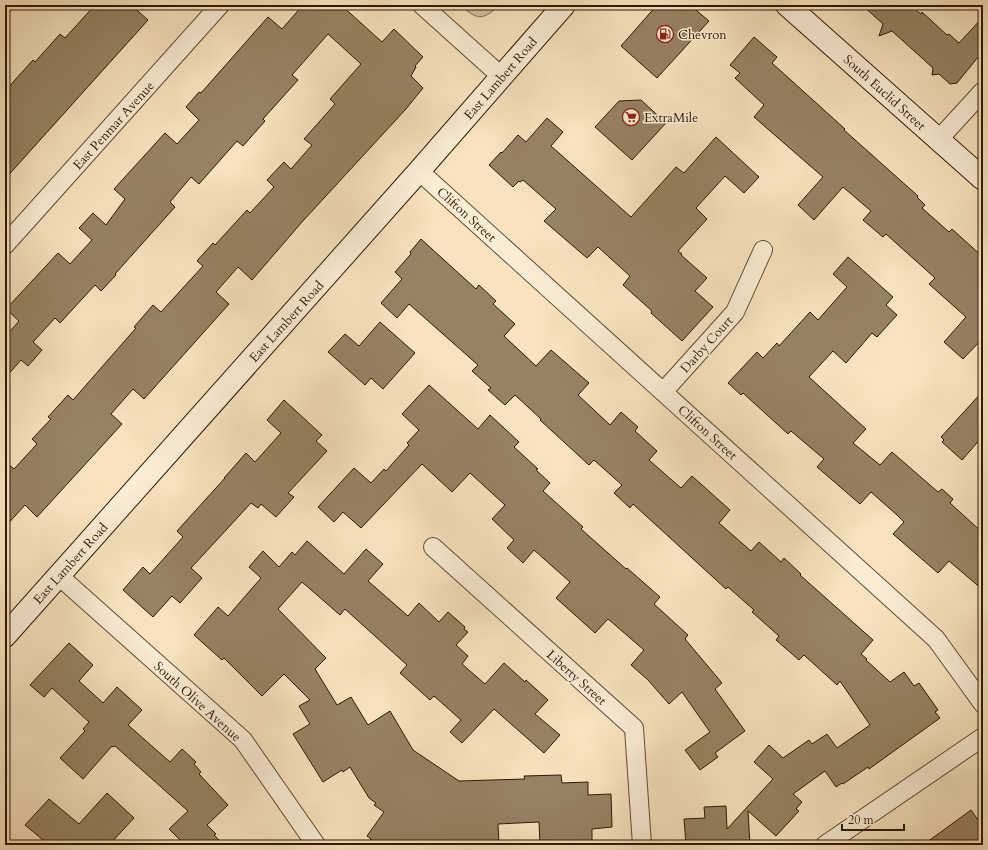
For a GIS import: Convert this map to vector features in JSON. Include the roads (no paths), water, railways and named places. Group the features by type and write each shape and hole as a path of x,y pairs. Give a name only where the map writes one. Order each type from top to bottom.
{"main road":[{"name":"East Lambert Road","path":"5,636 419,171 564,5"},
{"name":"South Euclid Street","path":"787,5 983,179"}],"street":[{"name":"East Penmar Avenue","path":"5,245 220,5"},
{"path":"422,5 502,77"},
{"path":"939,139 983,91"},
{"name":"Clifton Street","path":"419,171 936,639 983,704"},
{"name":"Darby Court","path":"663,392 735,312 762,250"},
{"name":"Liberty Street","path":"433,547 634,728 642,845"},
{"name":"South Olive Avenue","path":"59,576 243,740 316,845"},
{"path":"826,845 983,737"}],"place":[{"name":"Chevron","path":"665,34"},
{"name":"ExtraMile","path":"631,117"}]}
